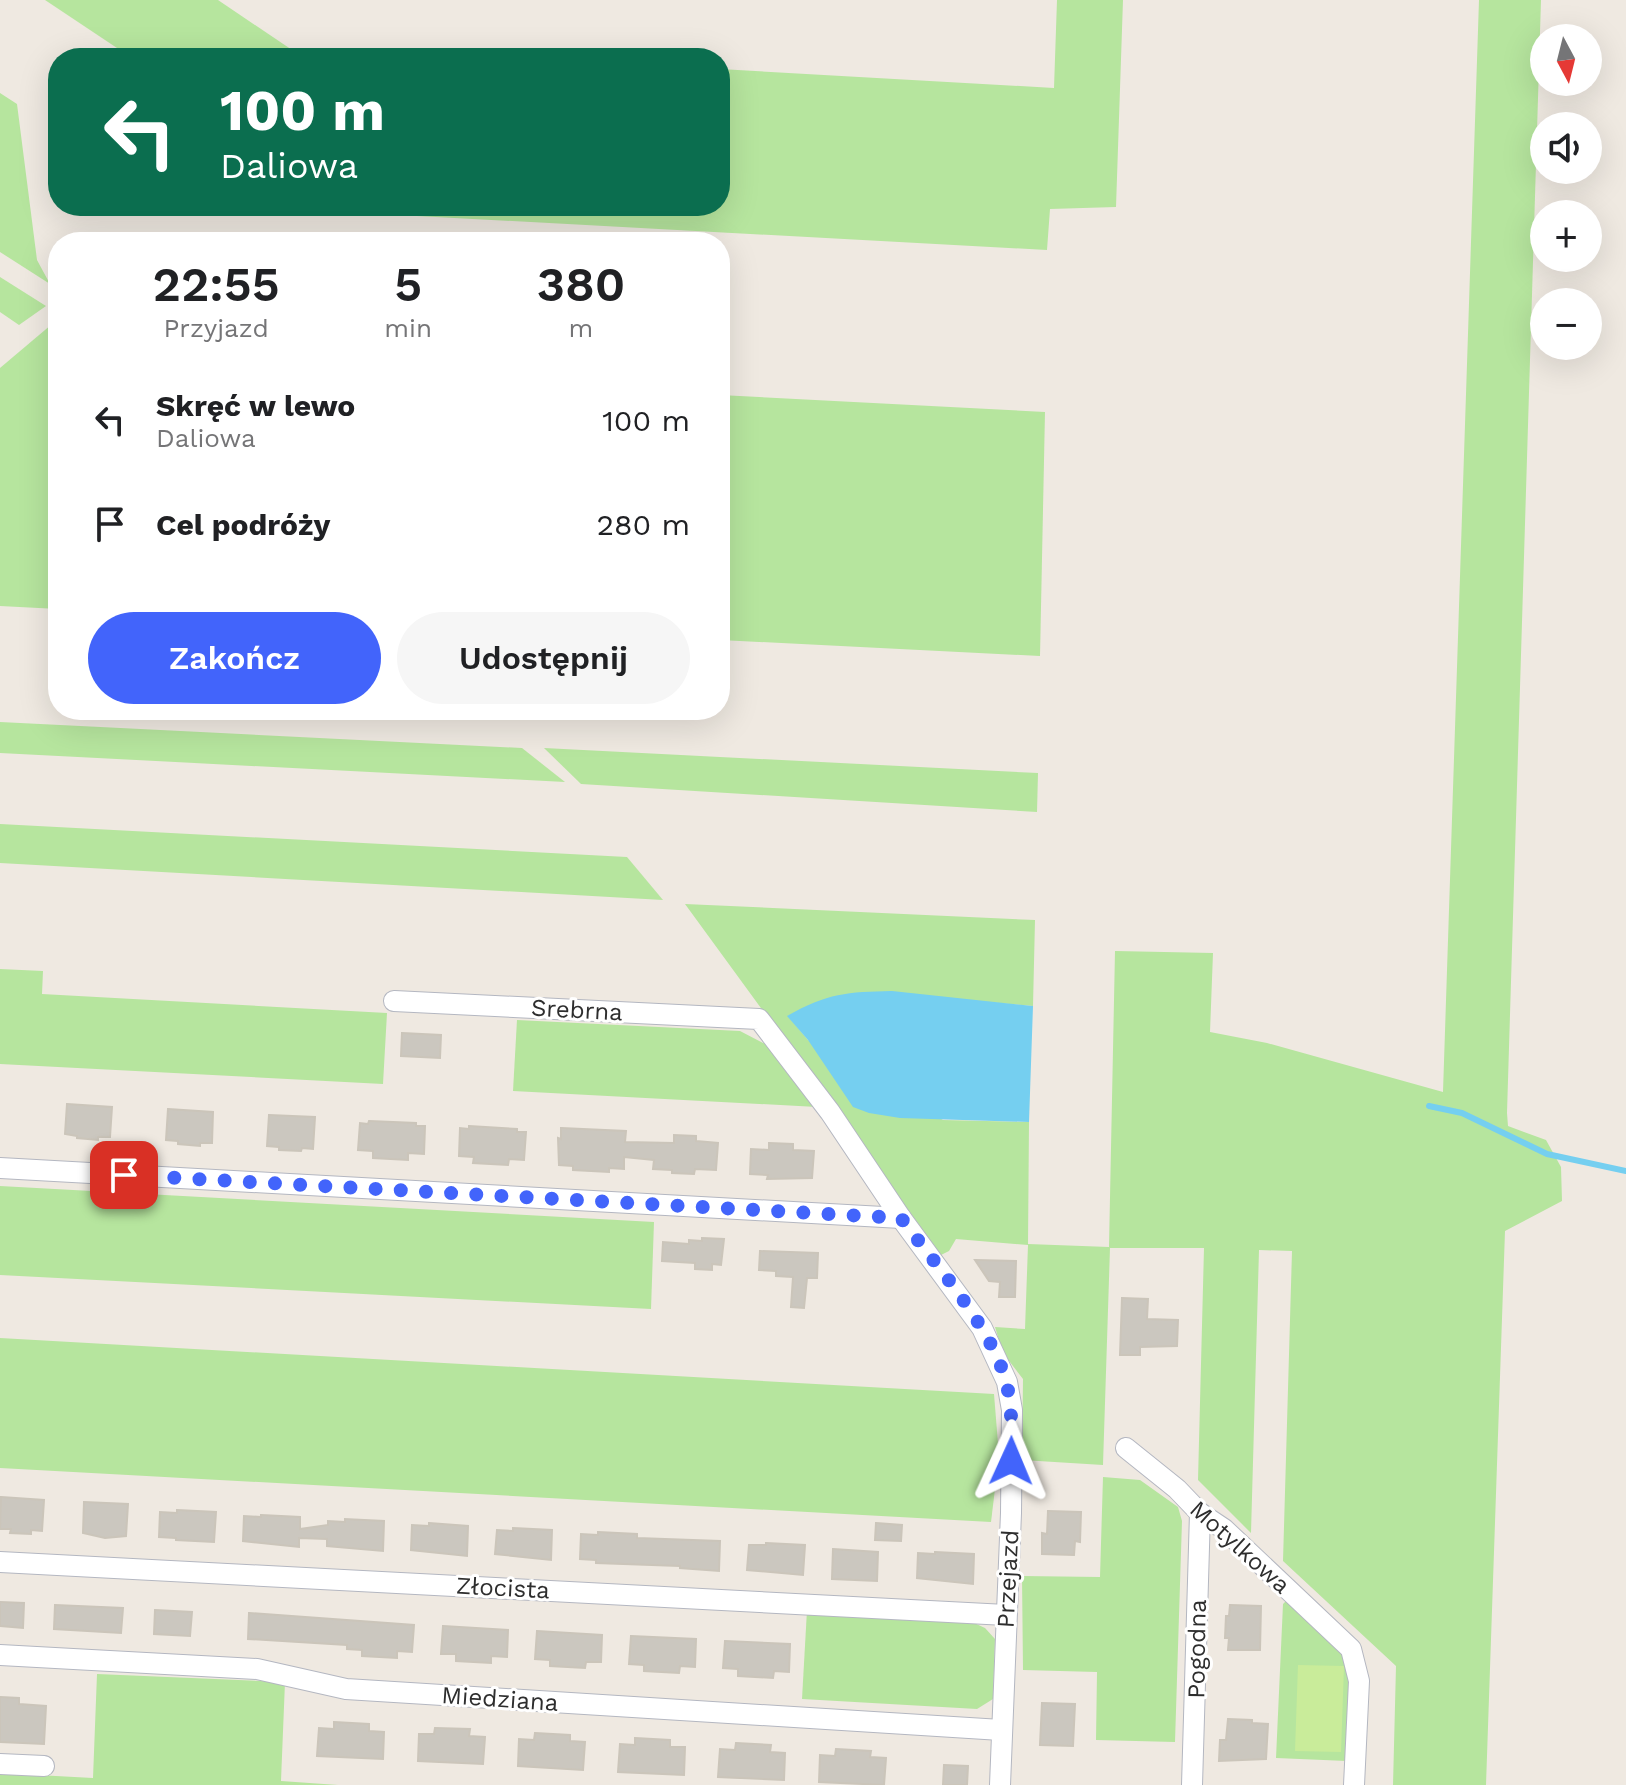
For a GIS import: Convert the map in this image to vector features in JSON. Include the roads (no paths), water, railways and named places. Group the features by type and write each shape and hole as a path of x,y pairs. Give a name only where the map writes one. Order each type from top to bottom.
{"street":[{"name":"Srebrna","path":"394,1001 759,1019"},
{"name":"Przejazd","path":"759,1019 830,1112 901,1218 982,1328 1007,1382 1012,1410 1000,1785"},
{"path":"0,1168 901,1218"},
{"name":"Motylkowa","path":"1126,1448 1177,1489 1200,1513 1224,1529 1351,1649 1359,1681 1354,1785"},
{"name":"Pogodna","path":"1192,1785 1200,1513"},
{"name":"Złocista","path":"0,1562 1006,1615"},
{"name":"Miedziana","path":"0,1655 257,1669 346,1689 1001,1730"},
{"path":"0,1764 44,1766"}],"water":[{"path":"892,991 1033,1006 1029,1122 900,1118 853,1107 808,1040 787,1016 838,995"}],"waterway":[{"path":"1429,1106 1462,1113 1547,1154 1626,1171"}]}
